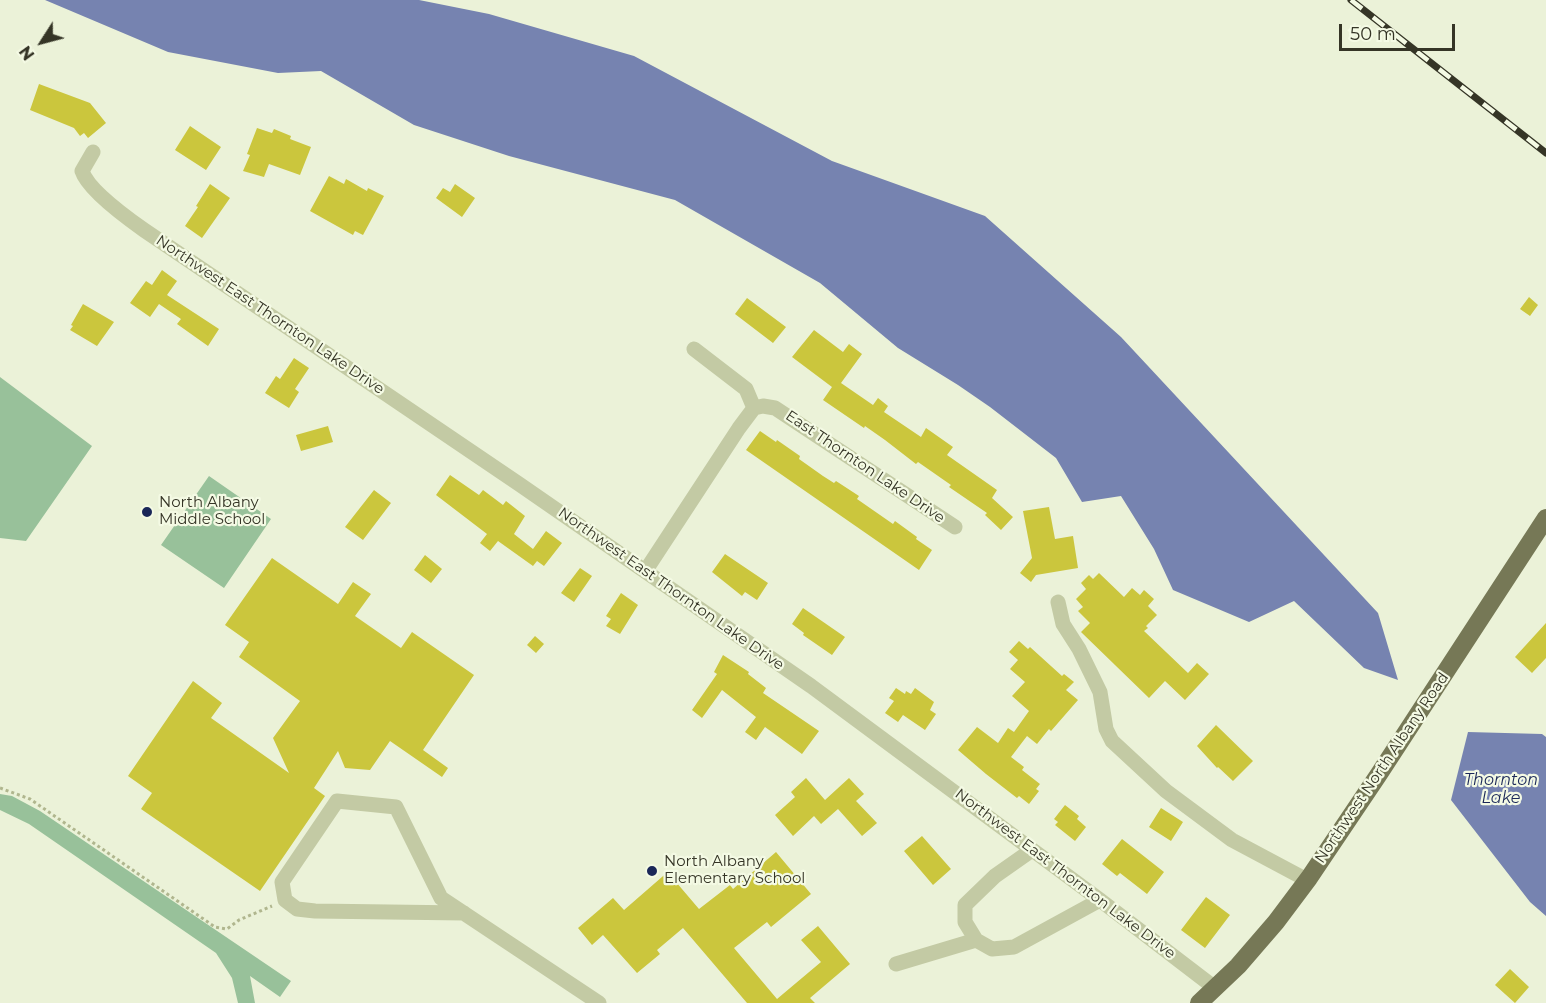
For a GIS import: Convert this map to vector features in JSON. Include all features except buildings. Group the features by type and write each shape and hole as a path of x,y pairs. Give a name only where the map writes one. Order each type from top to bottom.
{"main road":[{"name":"Northwest North Albany Road","path":"1199,1003 1238,966 1276,922 1307,880 1546,518"}],"street":[{"name":"Northwest East Thornton Lake Drive","path":"93,152 82,171 84,178 115,208 144,230 646,570 811,686 1215,988"},
{"path":"646,570 754,408 746,389 694,349"},
{"name":"East Thornton Lake Drive","path":"754,408 763,406 775,408 955,527"},
{"path":"1058,602 1063,624 1079,649 1100,692 1106,729 1112,741 1166,791 1232,840 1307,880"},
{"path":"464,913 297,909 285,900 282,882 338,801 396,807 441,898 464,913 599,1003"},
{"path":"1032,850 995,876 965,905 965,922 976,940 993,949 1014,947 1100,900"},
{"path":"896,964 976,940"}],"path":[{"path":"0,788 30,799 215,927 227,929 239,920 285,900"}],"green space":[{"path":"0,377 92,446 26,541 0,538"},
{"path":"209,476 271,519 224,588 161,545"},
{"path":"0,794 12,796 40,811 291,981 280,997 250,976 255,1003 238,1003 232,978 216,953 29,824 0,810"}],"water":[{"path":"45,0 419,0 489,14 634,56 832,161 985,216 1121,337 1378,613 1398,680 1364,668 1294,601 1249,622 1173,590 1154,549 1121,496 1082,502 1056,458 990,407 898,348 820,283 675,200 509,156 414,125 321,71 278,73 168,52"},
{"name":"Thornton Lake","path":"1468,732 1542,734 1546,737 1546,916 1530,902 1451,800"}],"railway":[{"path":"1351,0 1546,153"}],"place":[{"name":"North Albany Middle School","path":"147,512"},
{"name":"North Albany Elementary School","path":"652,871"}]}
